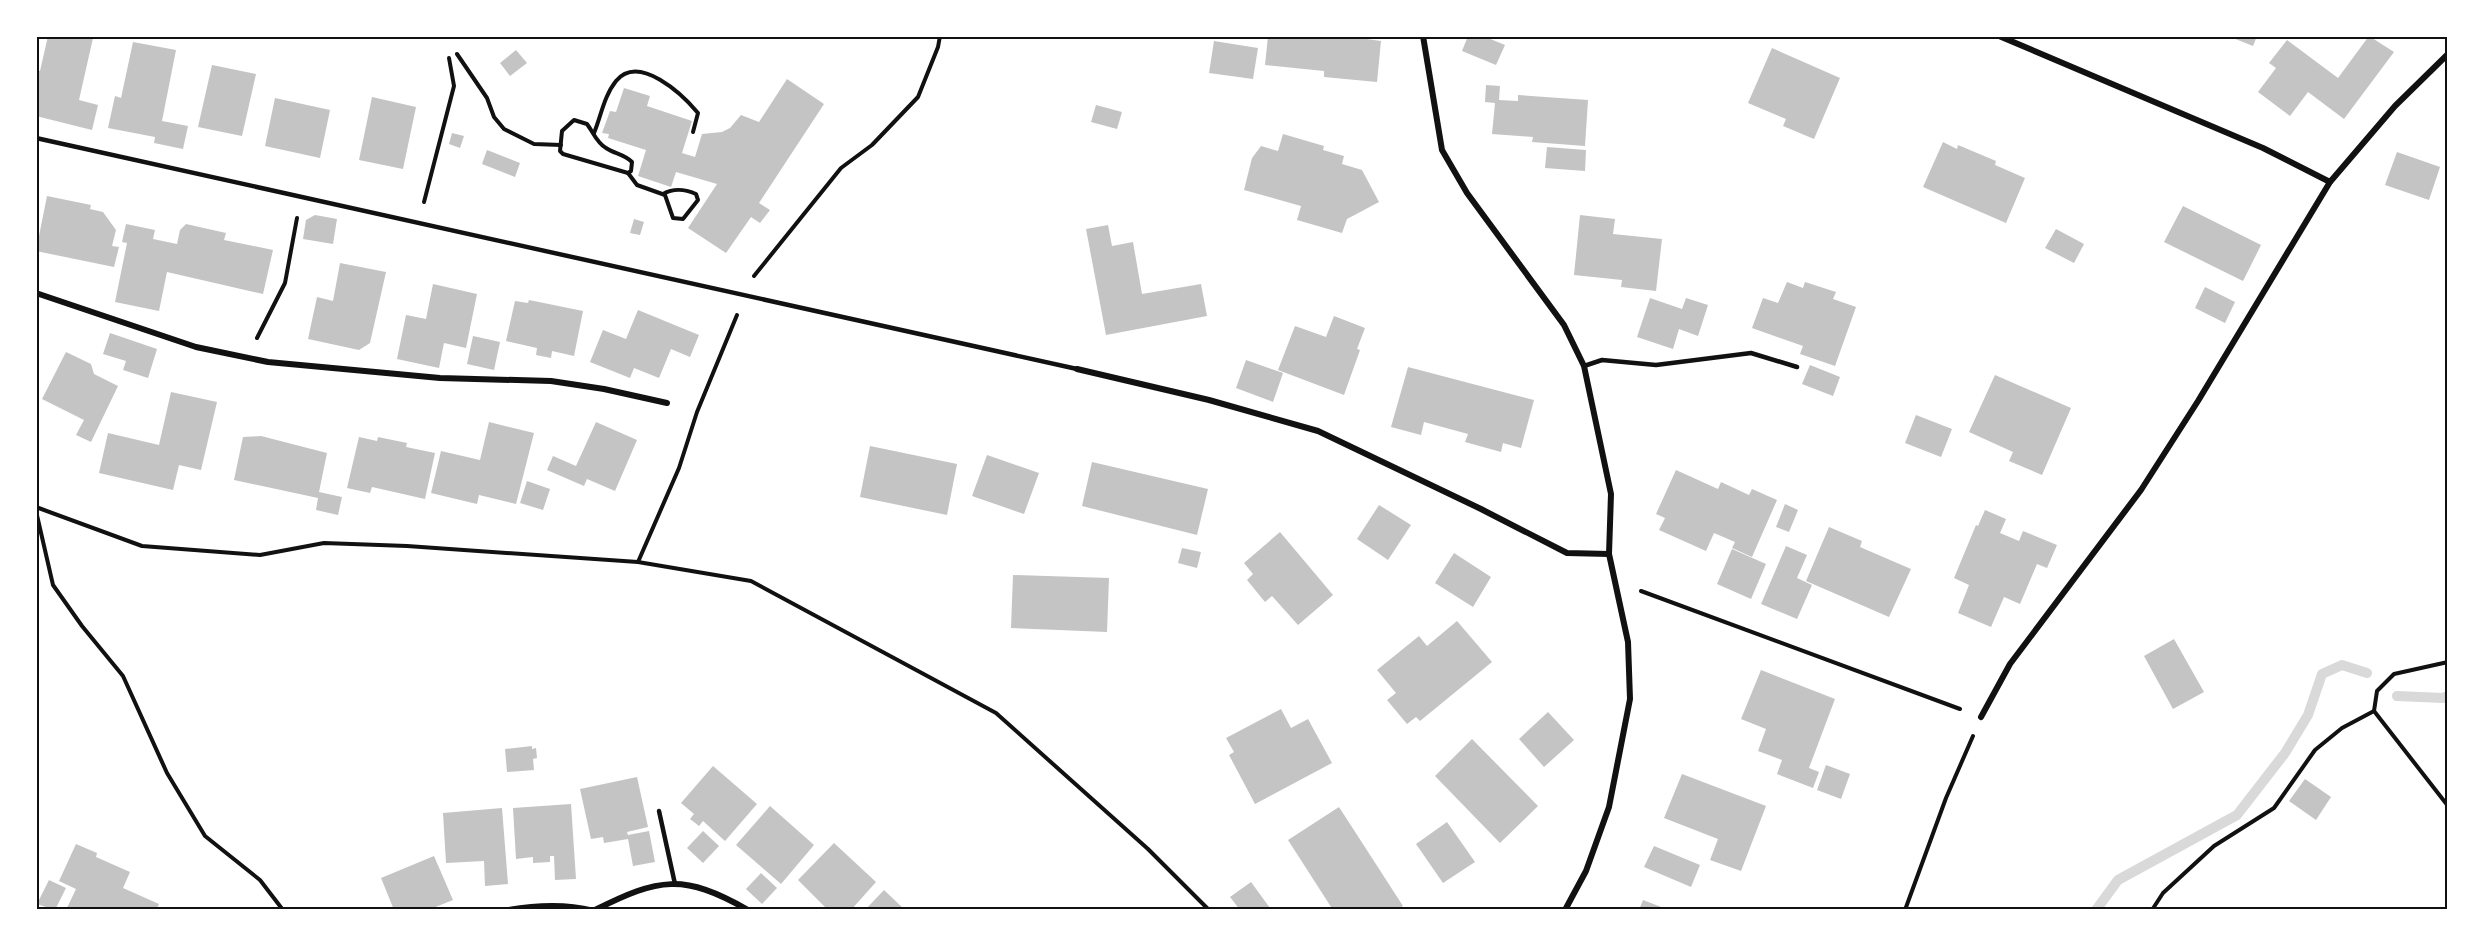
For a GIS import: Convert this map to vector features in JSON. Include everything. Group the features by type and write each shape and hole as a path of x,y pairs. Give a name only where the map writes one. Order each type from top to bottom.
{"street":[{"path":"1423,36 1442,150 1467,193 1564,325 1584,366 1611,494 1609,554 1628,642 1630,699 1609,807 1586,871 1565,910"},
{"path":"1999,36 2263,148 2330,182"},
{"path":"1981,717 2010,664 2141,490 2199,401 2330,182 2395,106 2448,54"},
{"path":"36,293 196,347 248,357 327,369 440,378 551,381 604,389 667,403"},
{"path":"1077,369 1209,400 1318,431 1482,508 1567,553 1609,554"},
{"path":"594,910 640,888 661,883 675,884 723,896 748,910"}],"lane":[{"path":"36,138 1077,369"},
{"path":"1584,366 1602,360 1656,365 1751,353 1797,367"},
{"path":"659,811 675,884"},
{"path":"504,910 522,907 576,906 594,910"}],"path":[{"path":"444,36 487,98 494,117 504,129 534,144 561,145"},
{"path":"419,222 454,86 444,36"},
{"path":"594,134 608,93 618,79 629,71 644,73 659,80 692,106 698,113 693,132"},
{"path":"628,173 631,171 632,162 625,155 608,150 587,124 574,120 562,131 560,151 562,154 628,173 637,185 663,194 675,189 688,190 696,194 698,200 683,219 673,218 663,194"},
{"path":"248,357 285,283 298,215 304,197"},
{"path":"36,507 142,546 260,555 324,543 407,546 638,562 751,581 996,713 1148,849 1209,910"},
{"path":"36,511 53,585 82,627 123,676 167,773 206,836 260,880 283,910"},
{"path":"1616,588 1640,591 1981,717 1946,798 1905,910"},
{"path":"2448,662 2394,674 2377,691 2374,711 2448,806"},
{"path":"2152,910 2163,893 2214,846 2274,808 2315,750 2342,728 2374,711"}],"building":[{"path":"48,36 93,38 79,100 98,105 92,130 36,116 36,70 40,71"},
{"path":"1268,36 1345,36 1381,41 1377,82 1324,77 1324,71 1265,65"},
{"path":"1468,36 1483,36 1505,45 1496,65 1462,51"},
{"path":"2228,36 2257,36 2253,46"},
{"path":"2369,36 2394,52 2344,119 2308,92 2290,116 2258,92 2276,68 2269,63 2287,40 2338,78"},
{"path":"1214,41 1258,48 1253,79 1209,73"},
{"path":"133,42 176,50 162,121 188,126 183,149 154,143 155,137 108,128 115,96 121,98"},
{"path":"1772,48 1840,78 1814,139 1783,126 1786,119 1748,103"},
{"path":"516,50 527,63 510,76 500,63"},
{"path":"212,65 256,74 242,136 198,127"},
{"path":"787,79 824,104 759,203 770,210 760,223 751,217 726,253 688,228 717,184 676,172 671,187 638,176 646,150 608,138 609,134 602,133 610,111 616,112 624,88 650,96 647,106 692,121 682,153 695,157 702,134 722,132 730,128 741,115 759,122"},
{"path":"1486,85 1500,86 1499,100 1518,101 1518,95 1588,100 1585,146 1532,142 1533,137 1492,134 1495,103 1485,102"},
{"path":"372,97 416,107 403,169 359,160"},
{"path":"275,98 330,110 320,158 265,146"},
{"path":"1096,105 1122,112 1117,129 1091,122"},
{"path":"452,133 464,136 460,148 449,144"},
{"path":"1283,134 1324,146 1323,150 1344,156 1342,164 1362,170 1379,202 1347,219 1342,233 1297,220 1301,206 1244,190 1252,158 1261,146 1278,151"},
{"path":"1943,142 1957,149 1958,145 1996,161 1995,165 2025,178 2006,223 1923,187"},
{"path":"1547,147 1586,150 1585,171 1545,168"},
{"path":"487,150 520,163 515,177 482,164"},
{"path":"2397,152 2440,167 2429,200 2385,185"},
{"path":"47,196 91,205 90,209 103,212 116,230 112,246 119,247 114,267 36,251"},
{"path":"2183,206 2261,245 2243,281 2164,242"},
{"path":"315,215 337,219 333,244 303,239 306,220"},
{"path":"1580,215 1615,219 1613,234 1662,239 1656,291 1621,287 1622,280 1574,275"},
{"path":"634,219 644,222 640,235 630,233"},
{"path":"126,224 155,230 153,239 177,244 180,230 186,224 226,233 224,240 273,250 263,294 167,272 159,311 115,302 127,243 122,242"},
{"path":"1108,225 1112,246 1133,242 1142,294 1201,284 1207,316 1106,335 1086,229"},
{"path":"2056,229 2084,244 2074,263 2045,248"},
{"path":"340,263 386,272 370,343 359,350 308,339 317,297 333,301"},
{"path":"1787,282 1803,288 1805,282 1836,292 1833,299 1856,307 1835,366 1800,354 1803,346 1752,328 1763,298 1778,303"},
{"path":"433,284 477,294 466,348 444,343 439,368 397,359 406,315 426,319"},
{"path":"2205,287 2235,302 2225,323 2195,308"},
{"path":"1650,298 1682,309 1686,298 1708,305 1698,336 1679,329 1673,349 1637,337"},
{"path":"529,300 583,311 574,356 552,351 551,358 536,355 537,348 506,341 515,301 528,303"},
{"path":"638,310 699,335 690,357 671,349 659,378 634,368 630,378 590,362 603,330 626,339"},
{"path":"1334,316 1365,328 1357,349 1360,350 1344,395 1278,370 1295,326 1326,337"},
{"path":"110,333 157,349 148,378 123,370 126,361 103,354"},
{"path":"473,336 500,342 494,370 467,364"},
{"path":"66,352 91,364 94,374 118,386 91,442 76,435 84,420 42,399"},
{"path":"1246,360 1283,373 1273,402 1236,388"},
{"path":"1810,365 1840,377 1833,396 1802,384"},
{"path":"1408,367 1534,400 1521,448 1503,443 1501,452 1465,442 1468,434 1424,422 1421,435 1391,427"},
{"path":"1995,375 2071,408 2042,475 2009,461 2013,452 1969,432"},
{"path":"171,392 217,402 201,470 179,465 173,490 99,473 108,433 159,445"},
{"path":"1916,415 1952,429 1941,457 1905,443"},
{"path":"489,422 534,433 516,504 479,495 477,504 431,493 441,451 480,460"},
{"path":"596,422 637,440 615,491 587,479 584,486 547,470 553,456 576,466"},
{"path":"261,436 327,453 319,492 342,497 338,515 316,510 318,498 234,480 243,437"},
{"path":"359,437 377,441 378,437 407,443 406,447 435,453 425,499 372,487 370,493 347,488"},
{"path":"870,446 957,464 947,515 860,497"},
{"path":"987,455 1039,473 1024,514 972,496"},
{"path":"1092,462 1208,489 1197,535 1082,506"},
{"path":"1676,470 1718,489 1721,482 1749,495 1752,489 1777,500 1752,557 1732,548 1735,542 1714,533 1706,551 1659,530 1665,518 1656,514"},
{"path":"527,481 550,489 543,510 520,503"},
{"path":"1785,504 1798,510 1789,532 1776,527"},
{"path":"1379,505 1411,525 1388,560 1357,539"},
{"path":"1985,510 2006,519 2000,533 2019,541 2023,531 2057,545 2047,568 2037,564 2020,604 2004,597 1991,627 1958,613 1969,585 1954,578 1976,525 1978,526"},
{"path":"1829,527 1862,541 1860,547 1911,569 1889,617 1806,581"},
{"path":"1280,532 1333,595 1298,625 1272,596 1265,602 1247,580 1253,574 1244,563"},
{"path":"1786,546 1807,555 1797,578 1812,585 1797,619 1761,604"},
{"path":"1182,548 1201,552 1197,568 1178,563"},
{"path":"1732,549 1766,564 1751,599 1717,584"},
{"path":"1454,553 1491,577 1473,607 1435,583"},
{"path":"1013,575 1109,578 1107,632 1011,628"},
{"path":"1457,621 1492,662 1420,721 1416,717 1407,724 1387,700 1396,693 1377,670 1419,636 1427,646"},
{"path":"2174,639 2204,692 2173,709 2144,656"},
{"path":"1761,670 1835,699 1809,768 1819,772 1813,788 1777,774 1782,760 1758,751 1766,729 1741,719"},
{"path":"1281,709 1291,728 1308,719 1332,763 1255,804 1229,755 1234,752 1226,738"},
{"path":"1548,712 1574,740 1544,767 1519,739"},
{"path":"1472,739 1538,806 1500,843 1435,776"},
{"path":"532,746 532,749 536,748 537,758 533,759 534,770 507,772 505,749"},
{"path":"1826,765 1850,774 1841,799 1817,790"},
{"path":"713,766 757,804 725,841 703,821 699,826 690,819 694,814 681,803"},
{"path":"1682,774 1766,806 1741,871 1710,860 1718,839 1664,818"},
{"path":"637,777 648,827 627,832 628,835 649,831 655,862 633,866 628,839 604,843 603,837 591,839 580,789"},
{"path":"2305,779 2331,797 2316,820 2289,801"},
{"path":"571,804 576,879 555,880 554,856 550,856 550,862 533,863 533,857 516,859 513,808"},
{"path":"770,806 814,845 781,884 736,845"},
{"path":"1339,807 1403,906 1396,910 1333,910 1288,840"},
{"path":"502,808 508,884 485,886 484,861 446,863 443,813"},
{"path":"1447,822 1475,862 1443,883 1416,844"},
{"path":"703,831 719,846 703,863 687,848"},
{"path":"834,843 876,882 851,910 828,910 798,880"},
{"path":"76,844 97,853 96,857 130,872 123,888 159,904 156,910 66,910 76,889 59,881"},
{"path":"1654,846 1700,865 1691,887 1644,867"},
{"path":"434,856 453,900 428,910 394,910 381,878"},
{"path":"761,873 777,888 762,904 746,889"},
{"path":"49,880 66,888 55,910 37,904"},
{"path":"1251,882 1270,908 1268,910 1240,910 1230,897"},
{"path":"884,890 905,910 865,910"},
{"path":"1643,900 1669,910 1639,910"}],"waterway":[{"path":"2096,910 2118,880 2237,815 2285,753 2308,715 2322,674 2342,665 2367,673"},
{"path":"2397,696 2443,698 2448,696"}]}
